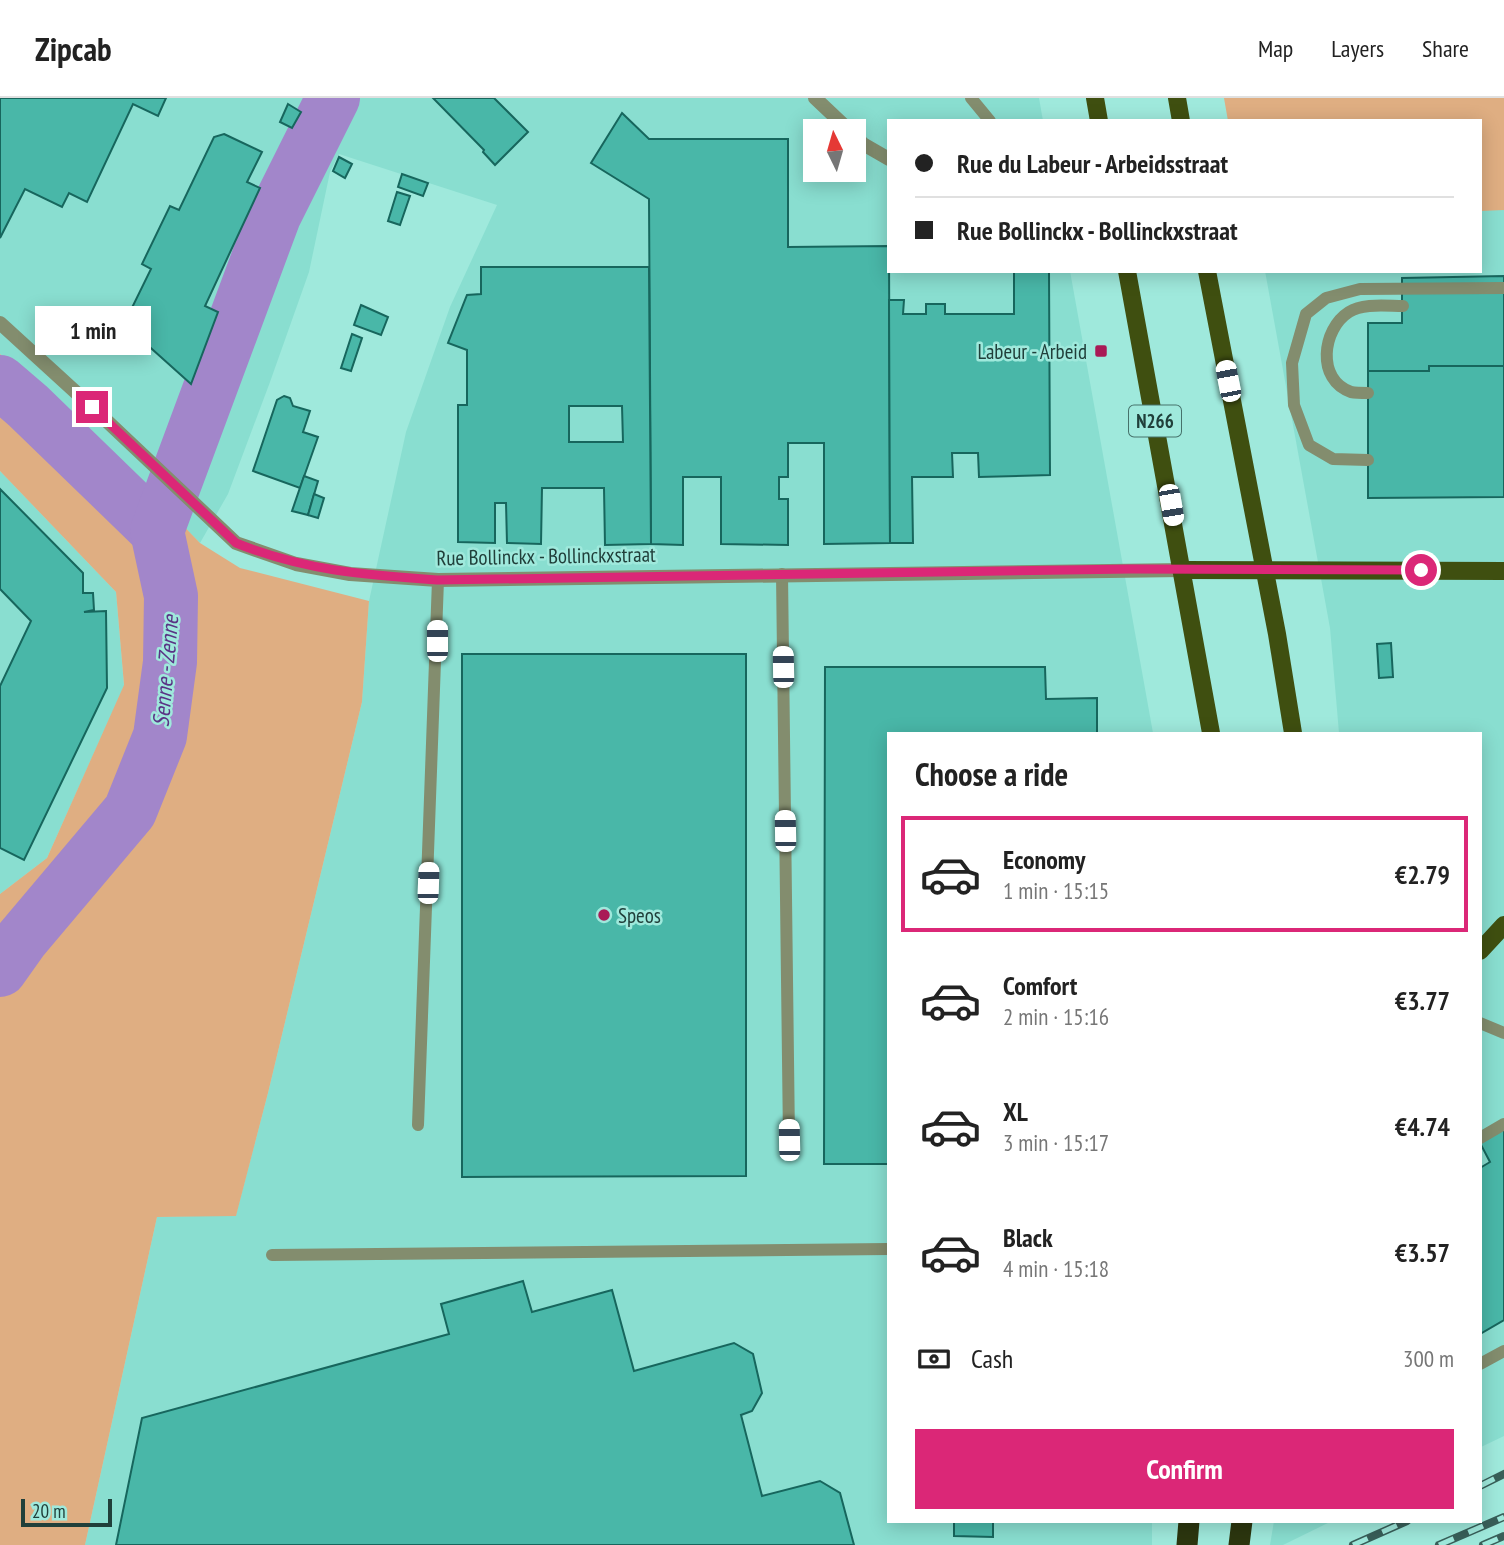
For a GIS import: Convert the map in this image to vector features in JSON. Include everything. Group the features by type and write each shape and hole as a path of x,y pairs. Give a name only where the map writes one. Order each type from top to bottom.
{"highway":[{"path":"1187,1545 1189,1523"},
{"path":"1239,1545 1242,1523"}],"main road":[{"path":"1095,98 1099,119"},
{"path":"1177,98 1181,119"},
{"name":"N266","path":"1127,273 1212,732"},
{"path":"1207,273 1293,732"},
{"path":"1183,570 1504,570"},
{"path":"1482,949 1504,925"}],"street":[{"path":"816,98 838,119"},
{"path":"866,146 887,158"},
{"name":"Rue Bollinckx - Bollinckxstraat","path":"0,323 236,543 296,564 350,574 438,580 1183,570"}],"lane":[{"path":"971,98 988,119"},
{"path":"1368,460 1333,460 1309,445 1294,405 1292,363 1306,314 1326,298 1360,289 1504,288"},
{"path":"1368,393 1351,392 1336,381 1327,363 1327,342 1337,322 1350,311 1361,307 1402,306"},
{"path":"782,574 789,1140"},
{"path":"418,1125 438,580"},
{"path":"1482,1024 1504,1033"},
{"path":"1482,1137 1504,1124"},
{"path":"272,1255 887,1249"},
{"path":"1482,1363 1504,1351"}],"shaded area":[{"path":"0,98 1039,98 1043,119 887,119 887,273 1070,273 1153,732 887,732 887,1523 1152,1523 1152,1545 85,1545 157,1217 236,1215 362,702 369,601 406,432 450,307 497,205 339,154 330,172 309,272 270,382 228,494 200,543 90,429 0,354"},
{"path":"1224,98 1504,98 1504,210 1482,211 1482,119 1228,119"},
{"path":"1504,98 1504,1436 1482,1447 1482,732 1339,732 1330,628 1265,273 1482,273 1482,119"},
{"path":"0,354 90,429 200,543 240,568 369,601 362,702 236,1216 157,1217 85,1545 0,1545 0,894 47,858 124,685 116,592 0,471"},
{"path":"0,471 116,592 124,686 47,858 0,894"},
{"path":"1274,1523 1328,1523 1283,1545 1270,1545"}],"building":[{"path":"0,98 166,98 158,116 133,104 87,202 69,193 62,207 25,189 0,238"},
{"path":"433,98 494,98 528,132 495,165 484,150"},
{"path":"288,104 301,112 292,128 280,122"},
{"path":"622,113 649,139 788,139 788,247 887,246 890,543 824,544 824,443 788,443 788,477 779,477 779,499 788,499 788,545 721,544 721,477 683,477 683,545 651,544 649,199 591,163"},
{"path":"224,134 262,152 247,182 260,188 205,306 218,312 191,384 124,324 151,269 142,264 170,206 179,210 214,137"},
{"path":"339,157 352,164 345,178 333,171"},
{"path":"402,174 428,183 423,196 398,187"},
{"path":"397,192 410,196 400,225 388,221"},
{"path":"481,267 649,267 651,544 605,545 604,488 542,488 541,544 507,543 506,503 495,503 495,543 458,542 458,405 467,405 467,350 448,343 467,295 481,294","holes":["569,406 622,406 623,442 569,442"]},
{"path":"1014,273 1049,273 1050,475 979,477 978,453 952,453 953,477 912,477 913,543 890,543 889,300 904,300 903,314 926,314 926,304 945,304 945,314 1014,314"},
{"path":"1504,276 1504,366 1429,366 1429,371 1368,371 1368,323 1402,323 1402,278"},
{"path":"361,305 388,317 381,335 354,325"},
{"path":"352,334 362,338 351,371 341,368"},
{"path":"1429,366 1504,366 1504,497 1368,498 1368,371 1429,371"},
{"path":"284,396 290,398 293,406 310,411 303,432 318,437 300,488 253,471 277,400"},
{"path":"304,476 318,481 308,515 292,511"},
{"path":"0,489 83,573 83,593 93,593 94,610 84,612 106,611 107,688 24,860 0,848 0,686 31,621 0,589"},
{"path":"314,494 324,498 318,518 308,515"},
{"path":"1391,643 1393,677 1379,678 1377,644"},
{"name":"Speos","path":"462,654 746,654 746,1176 462,1177"},
{"path":"825,667 1045,667 1046,699 1097,698 1097,732 887,732 887,1164 824,1164"},
{"path":"1504,1129 1504,1320 1482,1333 1482,1167 1490,1162 1482,1142"},
{"path":"523,1281 532,1312 612,1290 634,1371 734,1343 753,1354 762,1393 752,1411 741,1415 762,1496 820,1481 840,1493 854,1545 116,1545 142,1418 449,1334 441,1304"},
{"path":"954,1523 993,1523 993,1537 954,1536"}],"waterway":[{"name":"Senne - Zenne","path":"0,970 22,939 130,811 160,736 170,662 171,596 157,531 274,216 333,98"},
{"name":"Senne - Zenne","path":"0,382 157,531"}],"railway":[{"path":"1482,1485 1504,1474"},
{"path":"1439,1545 1504,1517"},
{"path":"1353,1545 1402,1523"},
{"path":"1483,1545 1504,1536"}],"place":[{"name":"Labeur - Arbeid","path":"1101,351"},
{"name":"Speos","path":"604,915"}],"route":[{"path":"92,407 236,543 296,564 350,574 438,580 1131,569 1421,570"}]}
